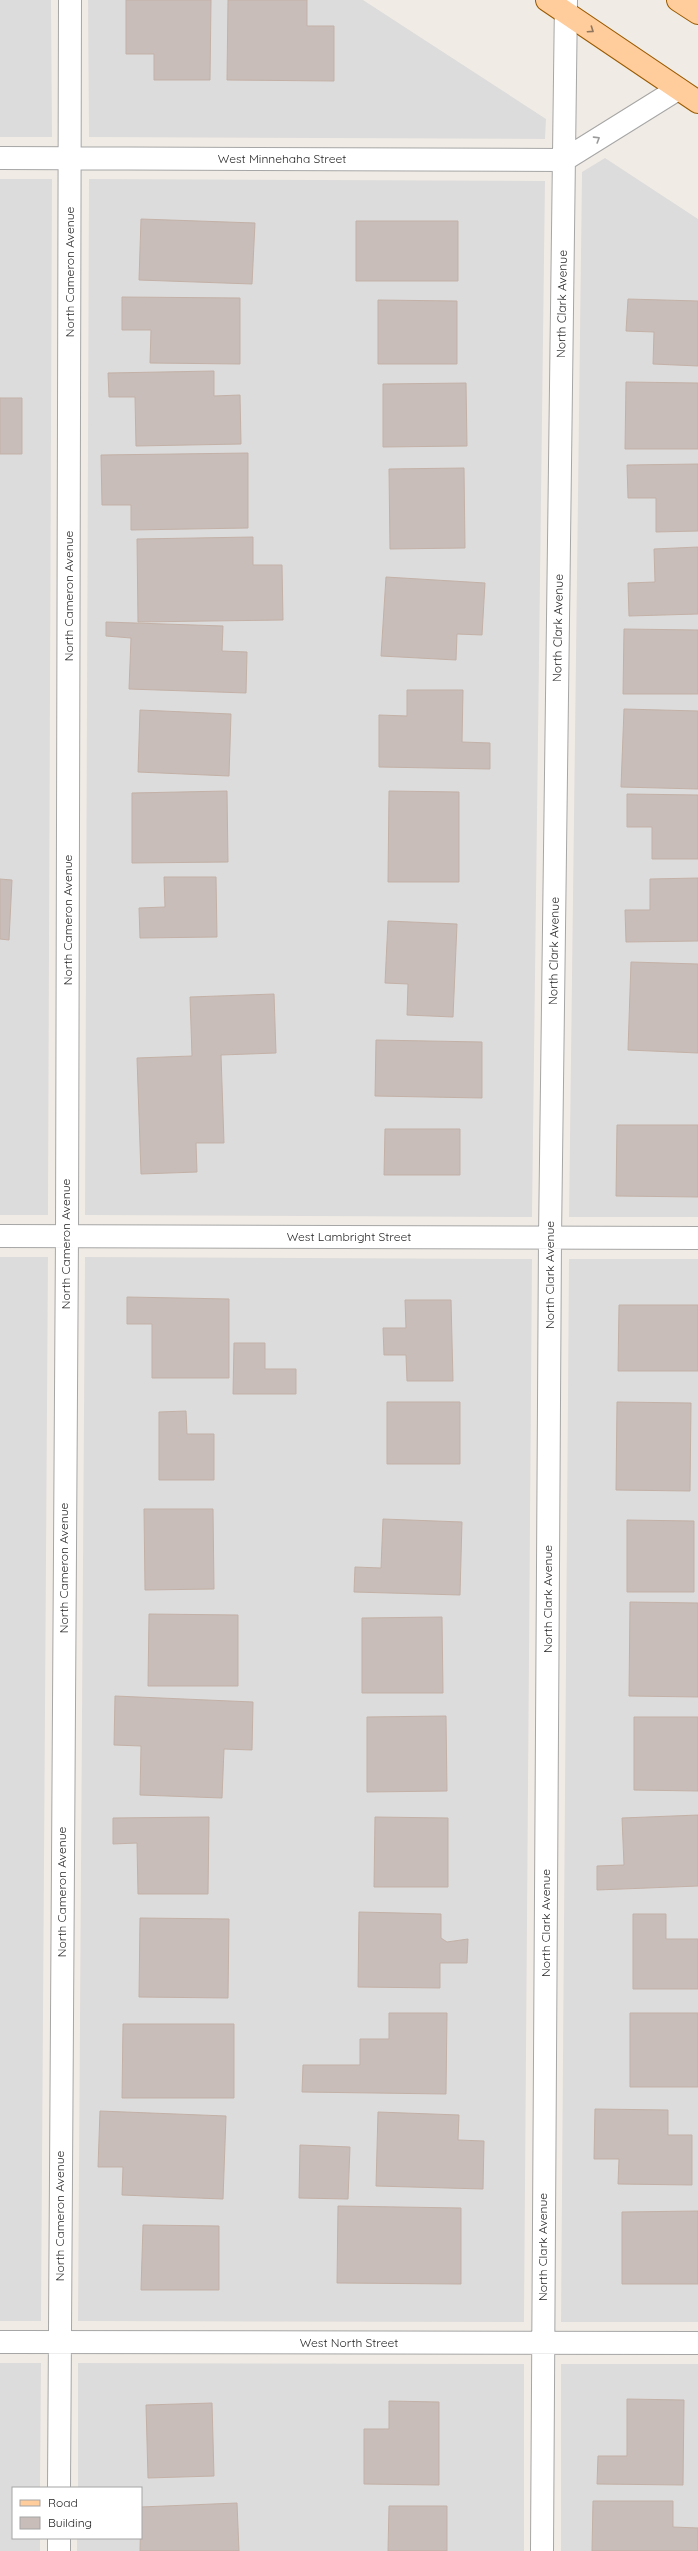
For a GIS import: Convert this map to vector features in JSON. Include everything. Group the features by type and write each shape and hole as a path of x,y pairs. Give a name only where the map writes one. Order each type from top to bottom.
{"main road":[{"path":"547,0 566,6 678,89 698,102"},
{"path":"678,0 698,13"}],"street":[{"name":"North Cameron Avenue","path":"59,2487 67,1236 70,0"},
{"name":"North Clark Avenue","path":"542,2551 550,1238 566,6"},
{"path":"564,160 678,89"},
{"name":"West Minnehaha Street","path":"0,158 564,160"},
{"name":"West Lambright Street","path":"0,1236 698,1238"},
{"name":"West North Street","path":"0,2342 698,2343"},
{"path":"59,2539 59,2551"}],"shaded area":[{"path":"0,0 51,0 52,137 0,137"},
{"path":"88,0 363,0 546,119 545,139 89,137"},
{"path":"605,158 698,219 698,1217 569,1217 582,172"},
{"path":"0,179 52,179 48,1215 0,1215"},
{"path":"89,179 545,181 532,1217 85,1215"},
{"path":"0,1257 48,1257 41,2321 0,2321"},
{"path":"85,1257 532,1259 524,2322 78,2321"},
{"path":"569,1259 698,1259 698,2322 561,2322"},
{"path":"0,2363 41,2363 40,2487 12,2487 12,2539 40,2539 40,2551 0,2551"},
{"path":"78,2363 524,2364 524,2551 77,2551 77,2539 142,2539 142,2487 78,2487"},
{"path":"561,2364 698,2364 698,2551 561,2551"}],"building":[{"path":"126,0 211,0 210,80 154,80 154,54 126,54"},
{"path":"228,0 307,0 307,26 334,26 334,81 227,80"},
{"path":"141,219 255,223 252,284 139,280"},
{"path":"356,221 458,221 458,281 356,281"},
{"path":"122,297 240,298 240,364 150,363 151,330 122,330"},
{"path":"628,299 698,301 698,366 653,364 654,332 626,331"},
{"path":"378,300 457,301 457,364 378,364"},
{"path":"214,371 214,396 240,395 241,444 136,446 135,397 109,397 108,373"},
{"path":"626,382 698,383 698,449 625,449"},
{"path":"466,383 467,446 383,447 383,384"},
{"path":"0,398 22,398 22,454 0,454"},
{"path":"248,453 248,528 131,530 131,505 102,505 101,455"},
{"path":"698,464 698,531 656,532 656,498 628,498 627,465"},
{"path":"464,468 465,548 390,549 389,469"},
{"path":"253,537 253,565 282,565 283,620 138,622 137,539"},
{"path":"698,547 698,614 629,616 628,583 655,582 654,549"},
{"path":"386,577 485,583 482,635 457,634 456,660 381,656"},
{"path":"106,622 223,626 222,651 247,652 246,693 129,689 131,638 106,636"},
{"path":"624,629 698,630 698,694 623,694"},
{"path":"407,690 463,690 462,742 490,743 490,769 379,767 379,715 407,716"},
{"path":"624,709 698,711 698,789 621,787"},
{"path":"140,710 231,714 229,776 138,772"},
{"path":"227,791 228,862 132,863 132,793"},
{"path":"389,791 459,792 459,882 388,882"},
{"path":"627,794 698,795 698,859 652,859 652,827 627,827"},
{"path":"164,877 216,877 217,937 140,938 139,908 165,907"},
{"path":"698,878 698,941 626,942 625,910 650,910 650,879"},
{"path":"0,879 12,880 9,940 0,939"},
{"path":"388,921 457,924 453,1017 407,1015 408,984 385,983"},
{"path":"631,962 698,964 698,1053 628,1050"},
{"path":"274,994 276,1053 221,1055 224,1143 196,1143 197,1172 141,1174 137,1058 192,1056 190,997"},
{"path":"376,1040 482,1042 482,1098 375,1096"},
{"path":"617,1125 698,1125 698,1197 616,1196"},
{"path":"385,1129 460,1129 460,1175 384,1175"},
{"path":"127,1297 229,1299 229,1378 152,1378 152,1324 127,1324"},
{"path":"405,1300 451,1300 453,1381 407,1381 406,1355 384,1355 383,1328 406,1328"},
{"path":"619,1305 698,1305 698,1371 618,1371"},
{"path":"234,1343 265,1343 265,1369 296,1369 296,1394 233,1394"},
{"path":"387,1402 460,1402 460,1464 387,1464"},
{"path":"617,1402 691,1403 690,1491 616,1490"},
{"path":"186,1411 187,1434 214,1434 214,1480 159,1480 159,1412"},
{"path":"144,1509 213,1509 214,1589 145,1590"},
{"path":"383,1519 462,1522 460,1595 354,1592 355,1567 381,1568"},
{"path":"627,1520 694,1521 694,1592 627,1592"},
{"path":"630,1602 698,1603 698,1697 629,1696"},
{"path":"149,1614 238,1615 238,1686 148,1686"},
{"path":"442,1617 443,1693 362,1693 362,1618"},
{"path":"115,1696 253,1702 252,1750 224,1749 222,1798 140,1795 141,1746 114,1745"},
{"path":"446,1716 447,1791 367,1792 367,1717"},
{"path":"634,1717 698,1717 698,1791 634,1790"},
{"path":"698,1815 698,1886 597,1890 597,1866 624,1865 622,1818"},
{"path":"209,1817 208,1894 138,1894 137,1843 113,1844 113,1818"},
{"path":"375,1817 448,1818 448,1887 374,1887"},
{"path":"359,1912 441,1914 441,1938 447,1942 468,1939 467,1963 440,1963 440,1988 358,1987"},
{"path":"633,1914 666,1914 666,1939 698,1939 698,1989 633,1989"},
{"path":"140,1918 229,1919 228,1998 139,1997"},
{"path":"389,2013 447,2013 446,2094 302,2092 303,2065 360,2065 360,2039 389,2039"},
{"path":"630,2013 698,2013 698,2087 630,2087"},
{"path":"123,2024 234,2024 234,2098 122,2098"},
{"path":"595,2109 668,2110 668,2135 692,2135 692,2185 618,2184 619,2159 594,2159"},
{"path":"100,2111 226,2116 223,2199 122,2195 123,2167 98,2167"},
{"path":"378,2112 459,2115 458,2140 484,2141 483,2189 376,2186"},
{"path":"300,2145 350,2147 348,2199 299,2198"},
{"path":"338,2206 461,2208 461,2284 337,2283"},
{"path":"698,2211 698,2284 622,2284 622,2212"},
{"path":"143,2225 219,2226 219,2290 141,2290"},
{"path":"627,2399 684,2400 683,2485 597,2484 598,2456 627,2456"},
{"path":"389,2401 439,2402 439,2485 364,2484 364,2429 389,2429"},
{"path":"212,2403 214,2476 148,2478 146,2405"},
{"path":"593,2501 673,2501 673,2527 698,2528 698,2551 592,2551"},
{"path":"237,2503 239,2551 140,2551 140,2539 142,2539 142,2507"},
{"path":"389,2506 447,2506 447,2551 388,2551"}]}
